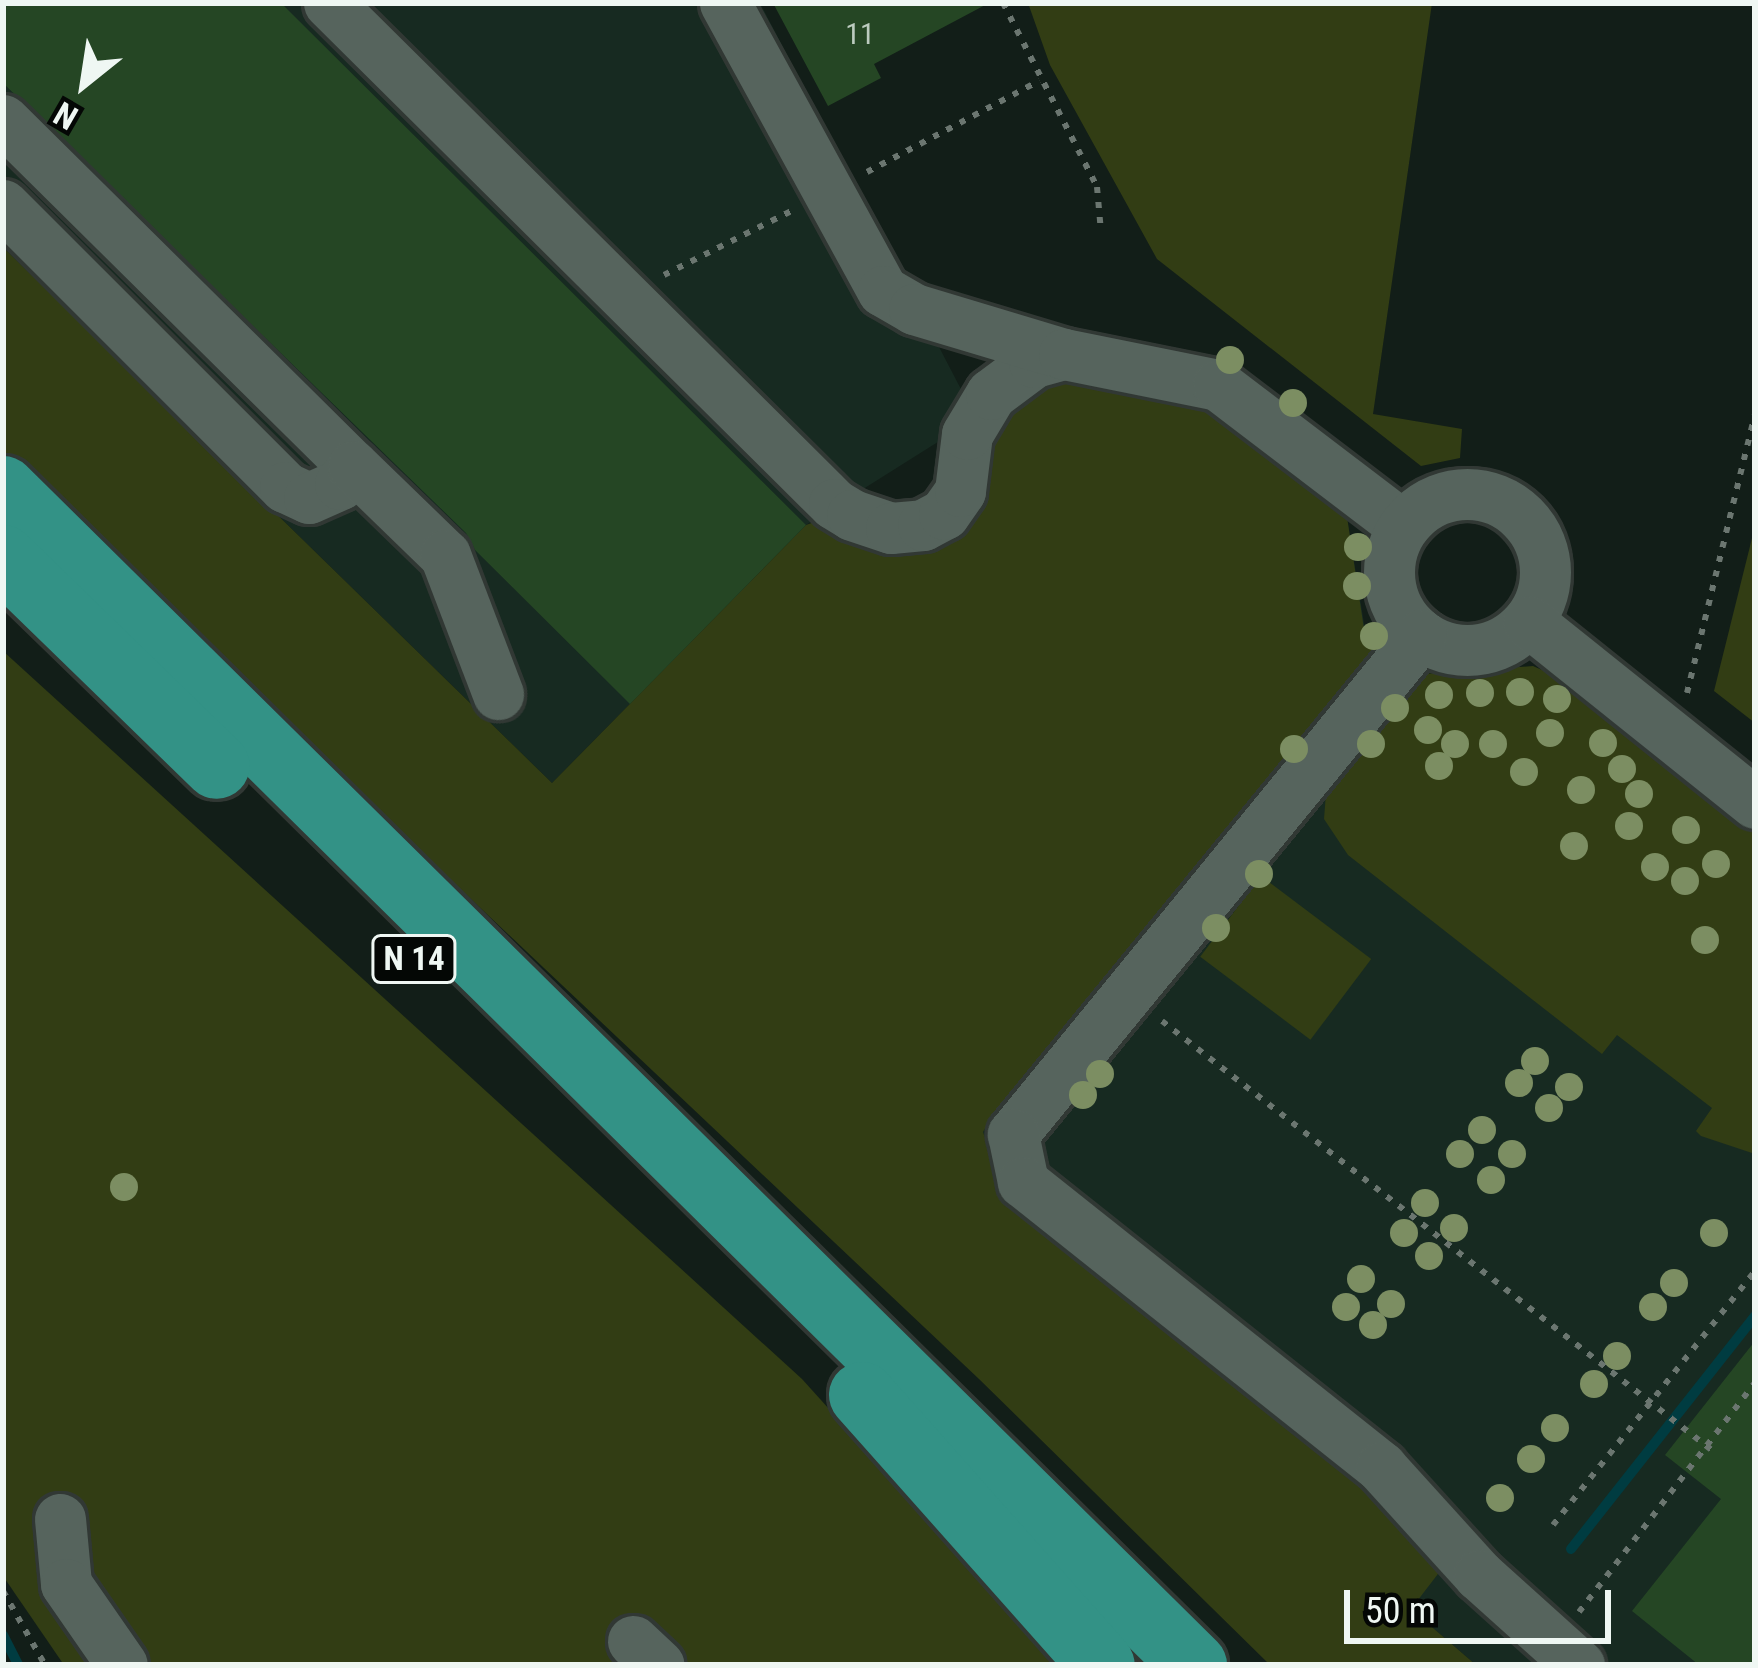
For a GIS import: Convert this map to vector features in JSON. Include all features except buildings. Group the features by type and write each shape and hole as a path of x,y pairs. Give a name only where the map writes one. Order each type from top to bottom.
{"highway":[{"name":"N 14","path":"3,489 1194,1665"},
{"name":"N 14","path":"3,558 1139,1665"},
{"path":"828,1357 1102,1665"},
{"path":"972,1447 1213,1665"}],"street":[{"path":"329,3 834,504 891,528 923,525 944,514 960,491 967,434 991,394 1034,362 1064,354"},
{"path":"725,3 883,291 914,309 1064,354 1218,385 1403,526"},
{"path":"3,120 445,555 498,694"},
{"path":"3,205 285,488 309,498 340,484 353,466"},
{"path":"1466,493 1509,505 1528,523 1544,559 1541,598 1528,621 1511,638 1466,651 1421,635 1403,618 1388,572 1403,526 1415,512 1466,493"},
{"path":"1528,621 1755,802"},
{"path":"1421,635 1013,1134 1023,1182 1381,1467 1479,1575 1567,1654"},
{"path":"60,1519 66,1584 122,1665"}],"path":[{"path":"1003,3 1097,187 1101,232"},
{"path":"624,295 1039,81"},
{"path":"1687,693 1755,415"},
{"path":"1128,995 1713,1451"},
{"path":"1553,1526 1755,1270"},
{"path":"1567,1654 1704,1446 1755,1383"},
{"path":"3,1591 45,1665"}],"shaded area":[{"path":"3,3 760,3 976,418 806,525 552,783 3,247"},
{"path":"1347,517 1367,642 1420,683 1755,838 1755,1665 1476,1665 1411,1609 944,1158"}],"green space":[{"path":"1028,3 1432,3 1373,414 1462,429 1460,458 1421,466 1157,259 1050,65"},
{"path":"3,247 552,783 806,525 831,516 913,538 984,427 1044,376 1204,401 1347,517 1366,642 1374,648 1044,1076 997,1109 983,1132 1003,1186 1367,1477 1441,1570 1411,1609 1476,1665 1270,1665 979,1379 328,764 3,450"},
{"path":"1755,526 1755,723 1714,691"},
{"path":"3,651 802,1379 1060,1665 64,1665 3,1576"},
{"path":"1533,666 1567,681 1755,830 1755,1154 1701,1136 1696,1131 1712,1108 1617,1035 1602,1054 1348,855 1324,819 1327,780 1409,675"},
{"path":"1261,876 1371,959 1310,1040 1200,957"}],"waterway":[{"path":"1571,1549 1755,1316"},
{"path":"3,1635 18,1665"}]}
